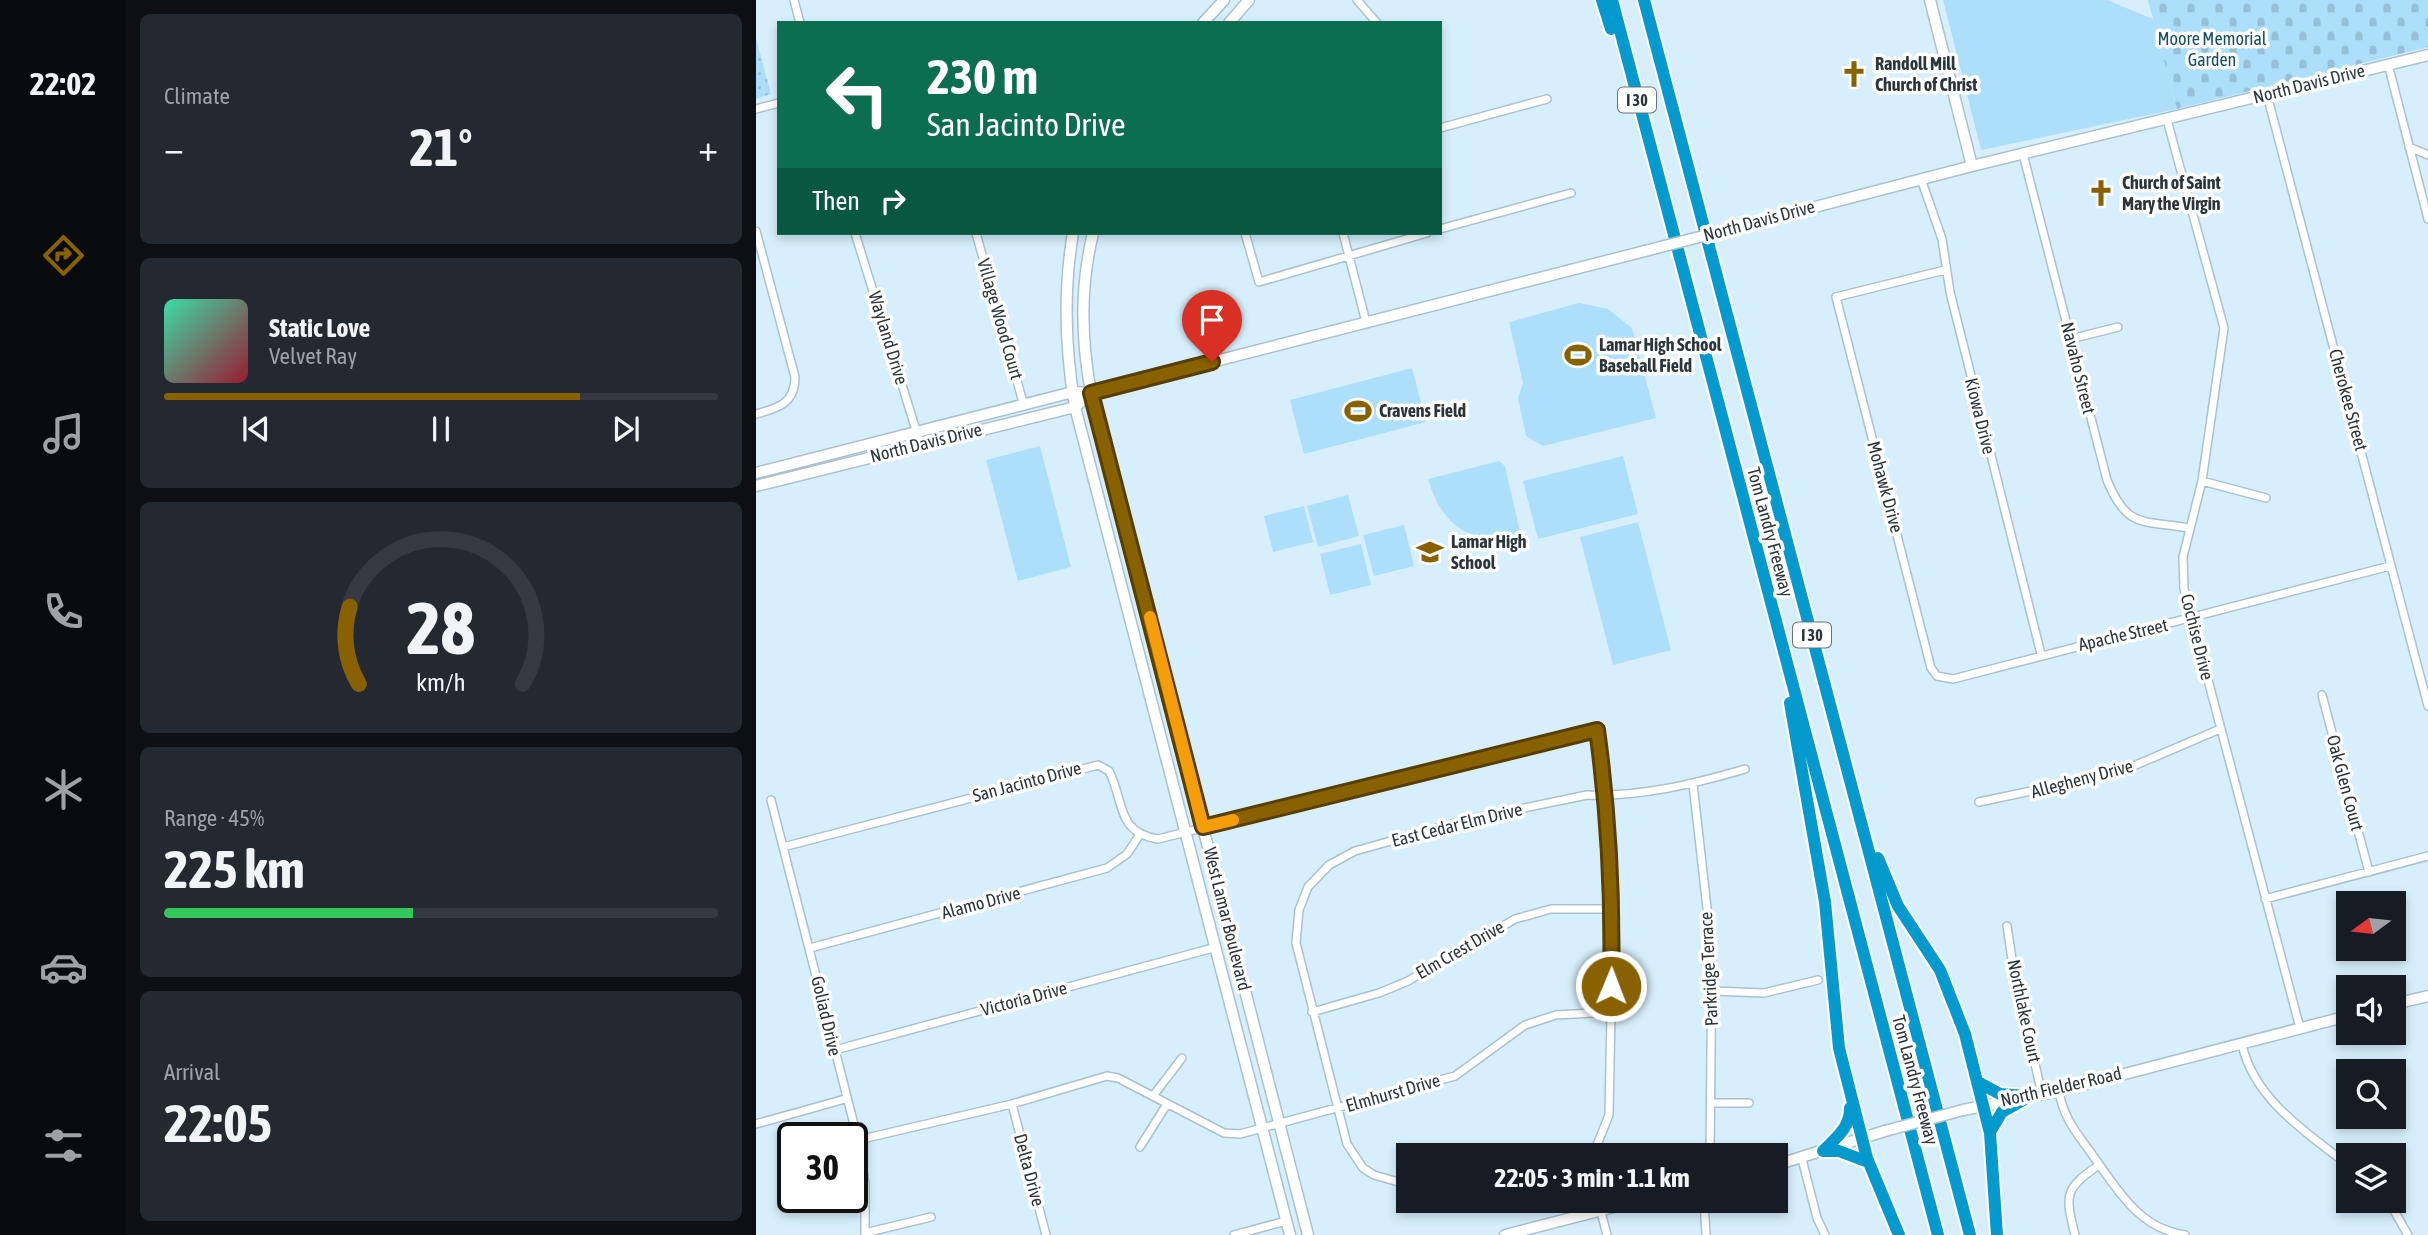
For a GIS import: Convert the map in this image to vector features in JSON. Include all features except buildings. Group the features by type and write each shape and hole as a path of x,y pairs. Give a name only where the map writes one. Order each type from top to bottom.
{"highway":[{"path":"1602,0 1663,201"},
{"name":"Tom Landry Freeway","path":"1612,0 1938,1235"},
{"name":"Tom Landry Freeway","path":"1644,0 1970,1235"},
{"path":"1771,603 1825,902 1839,1048 1850,1101 1868,1162 1899,1235"},
{"path":"1838,734 1878,858 1898,906 1940,970 1965,1034 1990,1133 1997,1235"},
{"path":"1978,1082 2000,1094 2036,1095"},
{"path":"1990,1133 2002,1112 2036,1095"},
{"path":"1823,1151 1842,1133 1850,1119 1850,1101"},
{"path":"1823,1151 1839,1151 1868,1162"}],"main road":[{"path":"1205,21 1224,0"},
{"path":"1231,21 1249,0"},
{"path":"1930,0 1972,166"},
{"name":"North Davis Drive","path":"756,473 1073,392 1091,393 1972,166 2428,55"},
{"name":"West Lamar Boulevard","path":"1073,235 1066,298 1067,355 1075,407 1172,774 1213,948 1290,1235"},
{"name":"West Lamar Boulevard","path":"1093,235 1087,261 1082,321 1091,393 1308,1235"},
{"name":"North Davis Drive","path":"756,486 920,443 1075,407 1091,393"},
{"path":"1172,774 1188,769"},
{"path":"2406,1002 2427,999"},
{"name":"North Fielder Road","path":"1788,1163 1861,1138 1963,1110 2059,1091 2336,1019"},
{"path":"1505,1235 1597,1213"}],"street":[{"path":"794,0 799,21"},
{"path":"1357,0 1375,21"},
{"path":"2388,64 2428,219"},
{"name":"Cherokee Street","path":"2267,95 2428,706"},
{"path":"1442,127 1547,99"},
{"path":"756,109 777,104"},
{"name":"Cochise Drive","path":"2167,120 2224,328 2202,481 2183,557 2184,589 2300,1028"},
{"path":"2409,147 2428,155"},
{"name":"Navaho Street","path":"2023,154 2107,480 2117,505 2134,519 2189,528"},
{"name":"Kiowa Drive","path":"1922,179 1942,239 1945,270 2040,654"},
{"path":"1442,227 1571,193"},
{"path":"756,231 795,389 782,406 756,414"},
{"name":"Wayland Drive","path":"856,235 920,443"},
{"name":"Village Wood Court","path":"977,235 1024,406"},
{"path":"1246,235 1259,282 1420,235"},
{"path":"1344,235 1366,322"},
{"name":"Mohawk Drive","path":"1937,676 1931,668 1836,297 1945,270"},
{"path":"2071,339 2118,327"},
{"path":"2202,481 2266,498"},
{"name":"Apache Street","path":"1937,676 1953,679 2040,654 2390,566"},
{"name":"Oak Glen Court","path":"2322,695 2369,872"},
{"name":"Allegheny Drive","path":"1979,802 2117,773 2220,729"},
{"path":"1139,836 1158,839 1597,730 1607,796 1613,909 1609,1115 1598,1143"},
{"name":"San Jacinto Drive","path":"783,847 1098,765 1109,771 1127,824 1139,836"},
{"name":"East Cedar Elm Drive","path":"1396,1181 1374,1175 1363,1168 1347,1144 1296,943 1296,925 1308,887 1329,865 1355,852 1466,820 1587,795 1607,796 1693,784 1745,769"},
{"name":"Parkridge Terrace","path":"1693,784 1712,952 1710,1143"},
{"name":"Goliad Drive","path":"771,800 852,1122"},
{"name":"Alamo Drive","path":"810,948 1107,868 1127,854 1139,836"},
{"path":"2266,899 2428,856"},
{"name":"Elm Crest Drive","path":"1312,1012 1379,993 1408,981 1514,919 1551,909 1613,909"},
{"name":"Northlake Court","path":"2007,926 2036,1095"},
{"name":"Victoria Drive","path":"835,1050 1213,948"},
{"path":"1713,991 1764,993 1818,980"},
{"name":"Elmhurst Drive","path":"868,1138 1012,1104 1107,1076 1118,1078 1224,1133 1240,1134 1455,1076 1525,1025 1556,1015 1611,1012"},
{"path":"2242,1045 2245,1060 2260,1089 2280,1110 2336,1155"},
{"path":"1153,1096 1182,1058"},
{"path":"2059,1091 2071,1128 2121,1197 2143,1219 2173,1233 2185,1235"},
{"path":"756,1124 845,1099"},
{"path":"1711,1103 1749,1103"},
{"name":"Delta Drive","path":"1012,1104 1046,1235"},
{"path":"1140,1147 1167,1104"},
{"path":"1802,1159 1825,1235"},
{"path":"2075,1235 2067,1204 2069,1191 2073,1182 2099,1165"},
{"name":"Goliad Drive","path":"865,1213 865,1234"},
{"path":"1601,1213 1606,1235"},
{"path":"1705,1213 1706,1235"},
{"path":"2395,1213 2408,1235"},
{"path":"865,1234 931,1217"},
{"path":"1234,1235 1286,1221"}],"green space":[{"path":"1943,0 2107,0 2153,19 2177,109 1981,150"},
{"name":"Moore Memorial Garden","path":"2148,0 2428,0 2428,47 2177,109"},
{"path":"756,38 771,94 756,99"},
{"name":"Lamar High School Baseball Field","path":"1579,303 1608,309 1632,328 1656,418 1543,446 1526,436 1518,398 1523,383 1509,322"},
{"name":"Cravens Field","path":"1412,368 1426,422 1304,454 1290,400"},
{"path":"1040,446 1071,567 1018,581 986,460"},
{"path":"1623,456 1638,514 1538,539 1523,481"},
{"path":"1499,461 1505,466 1521,536 1488,538 1461,529 1442,510 1428,479"},
{"path":"1348,495 1359,536 1318,547 1307,506"},
{"path":"1304,506 1313,542 1273,552 1264,516"},
{"path":"1638,522 1671,650 1613,665 1580,537"},
{"path":"1404,525 1414,566 1374,576 1363,535"},
{"path":"1361,544 1371,585 1330,595 1320,554"}],"slow traffic":[{"path":"1150,617 1203,827 1233,820"}],"place":[{"name":"Randoll Mill Church of Christ","path":"1854,74"},
{"name":"Church of Saint Mary the Virgin","path":"2101,193"},
{"name":"Lamar High School Baseball Field","path":"1578,355"},
{"name":"Cravens Field","path":"1358,411"},
{"name":"Lamar High School","path":"1430,552"}],"route":[{"path":"1212,362 1091,393 1203,827 1597,730 1607,796 1613,909 1611,986"}]}
